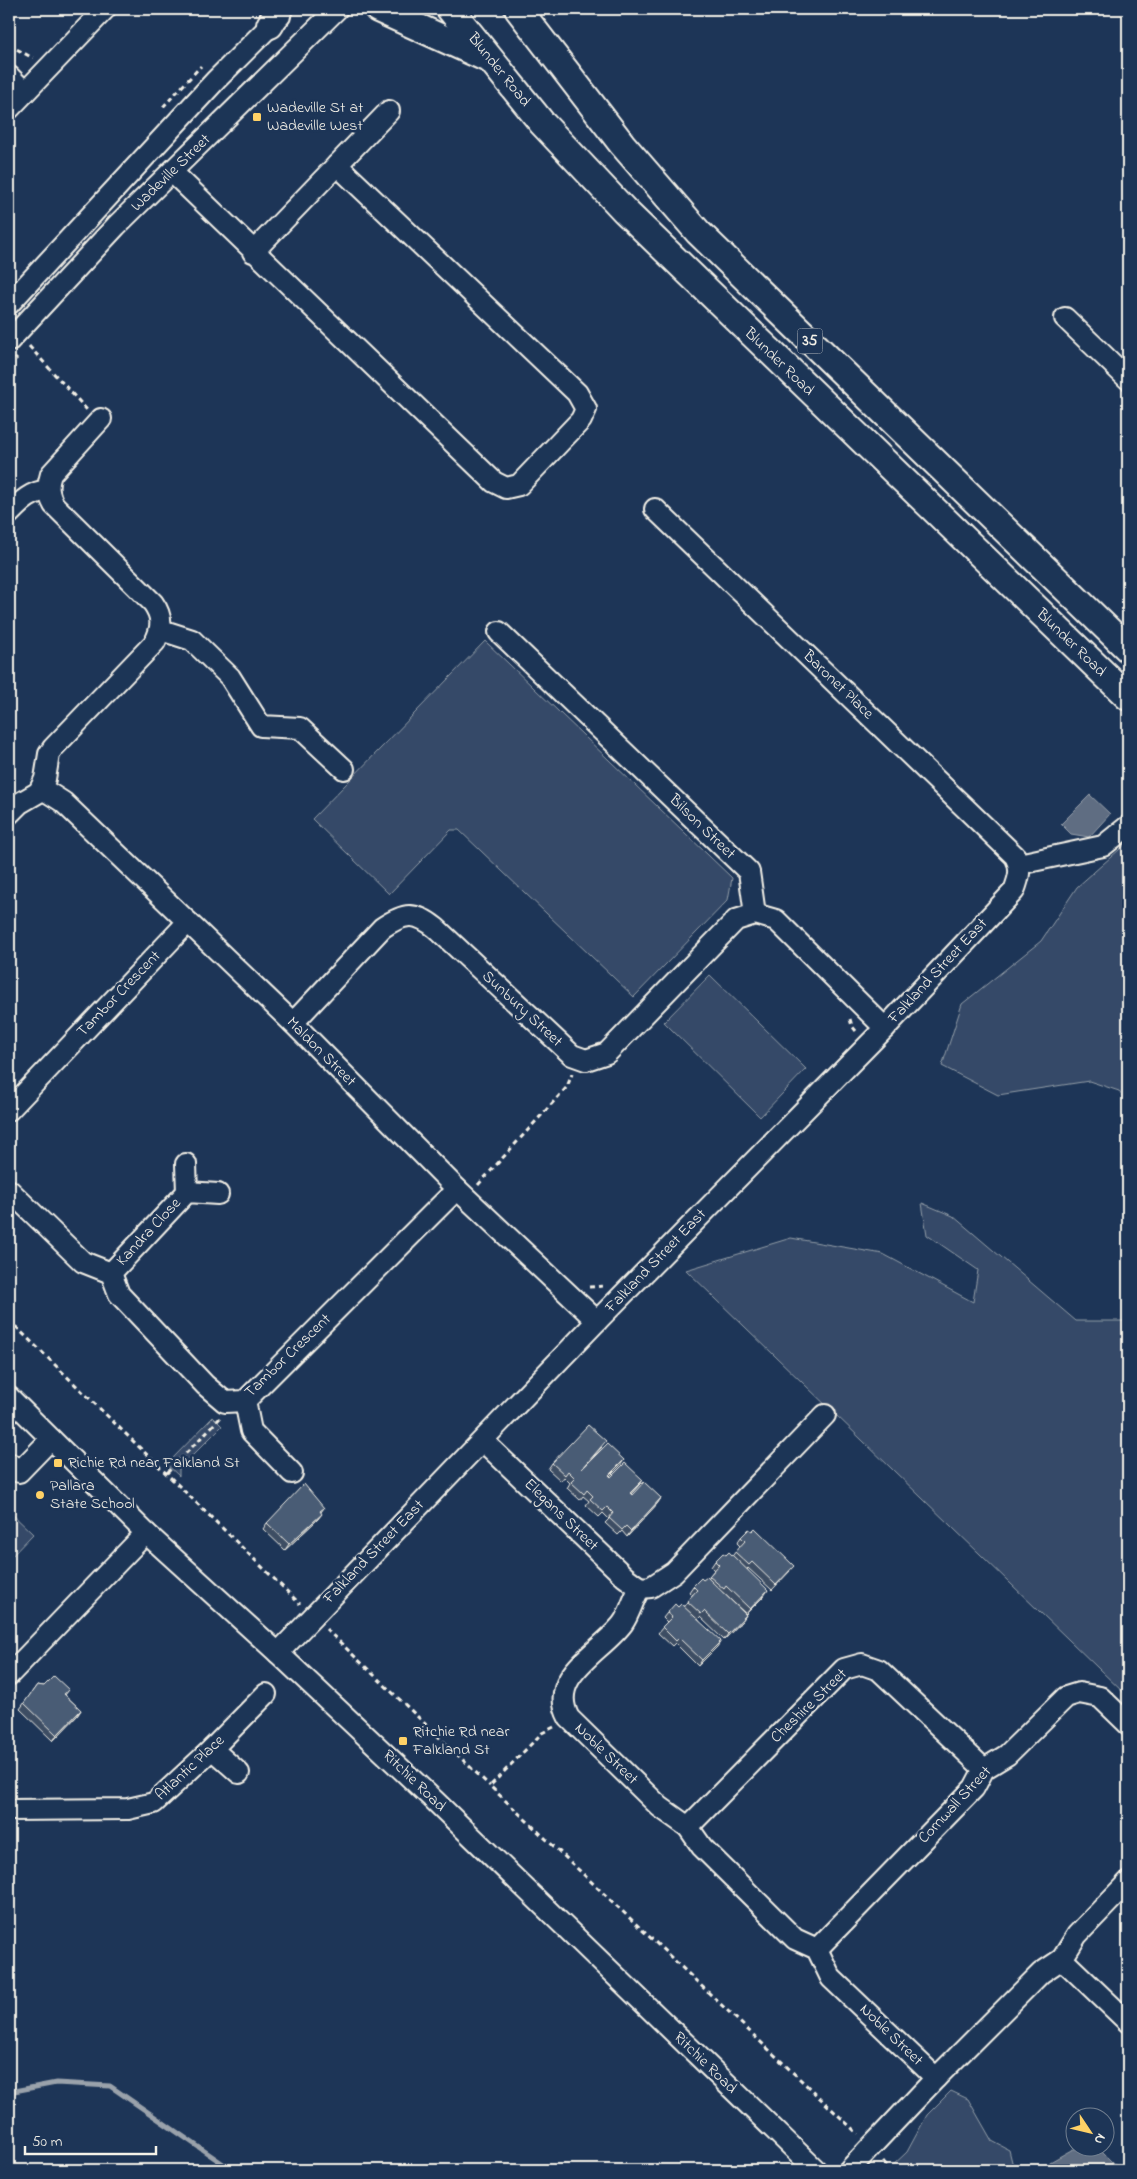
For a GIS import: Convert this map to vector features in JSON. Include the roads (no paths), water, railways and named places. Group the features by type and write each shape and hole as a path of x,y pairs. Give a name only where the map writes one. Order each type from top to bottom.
{"main road":[{"path":"378,9 489,59"},
{"name":"Blunder Road","path":"450,9 542,124 684,270 1128,697"},
{"name":"35","path":"518,9 622,144 698,232 1128,649"}],"street":[{"path":"9,109 106,9"},
{"name":"Wadeville Street","path":"9,341 116,226 338,9"},
{"name":"Wadeville Street","path":"9,304 278,14"},
{"path":"9,76 24,92"},
{"path":"254,252 389,110"},
{"path":"172,172 494,482 506,488 519,485 581,420 586,409 577,393 337,165"},
{"path":"1065,318 1128,379"},
{"path":"9,814 20,803 34,797 45,780 49,754 53,748 155,642 160,630 161,621 153,603 54,505 48,490 51,474 56,467 100,420"},
{"path":"9,514 24,499 36,491 48,490"},
{"name":"Baronet Place","path":"655,509 1016,856 1019,864"},
{"path":"160,630 192,640 230,677 261,726 300,728 344,769"},
{"name":"Bilson Street","path":"499,632 749,872 755,914"},
{"name":"Maldon Street","path":"41,788 63,802 294,1023 465,1189 597,1321"},
{"path":"1019,864 1103,846 1128,826"},
{"name":"Falkland Street East","path":"278,1652 597,1321 885,1028 1014,891 1020,878 1019,864"},
{"path":"755,914 776,920 885,1028"},
{"name":"Sunbury Street","path":"294,1023 382,928 395,919 408,915 422,917 436,928 572,1055 586,1060 607,1053 736,920 755,914"},
{"name":"Tambor Crescent","path":"9,1110 188,922"},
{"name":"Kandra Close","path":"111,1273 187,1192 186,1164"},
{"name":"Tambor Crescent","path":"111,1273 119,1294 204,1386 225,1402 245,1401 465,1189"},
{"path":"9,1190 83,1262 111,1273"},
{"name":"Kandra Close","path":"187,1192 218,1194"},
{"name":"Ritchie Road","path":"9,1397 146,1533 278,1652 434,1800 816,2170"},
{"path":"245,1401 251,1431 292,1473"},
{"path":"640,1588 650,1587 674,1572 825,1415"},
{"path":"9,1463 19,1472 51,1439"},
{"name":"Elegans Street","path":"483,1441 626,1577 640,1588"},
{"path":"9,1675 146,1533"},
{"name":"Noble Street","path":"640,1588 624,1622 574,1672 566,1684 563,1706 569,1718 660,1807 688,1827 702,1846 794,1939 817,1949 831,1978 936,2078"},
{"name":"Cheshire Street","path":"688,1827 844,1668 862,1664 879,1670 984,1769"},
{"name":"Cornwall Street","path":"817,1949 974,1788 984,1769 1007,1755 1066,1697 1079,1693 1100,1697 1128,1724"},
{"name":"Atlantic Place","path":"9,1810 128,1809 154,1803 212,1749 266,1694"},
{"path":"212,1749 239,1773"},
{"path":"849,2170 936,2078 1041,1973 1062,1959 1077,1935 1128,1882"},
{"path":"1062,1959 1128,2022"}],"waterway":[{"path":"9,2092 56,2083 110,2086 232,2170"}],"place":[{"name":"Wadeville St at Wadeville West","path":"257,117"},
{"name":"Richie Rd near Falkland St","path":"58,1463"},
{"name":"Pallara State School","path":"40,1495"},
{"name":"Ritchie Rd near Falkland St","path":"403,1741"}]}
